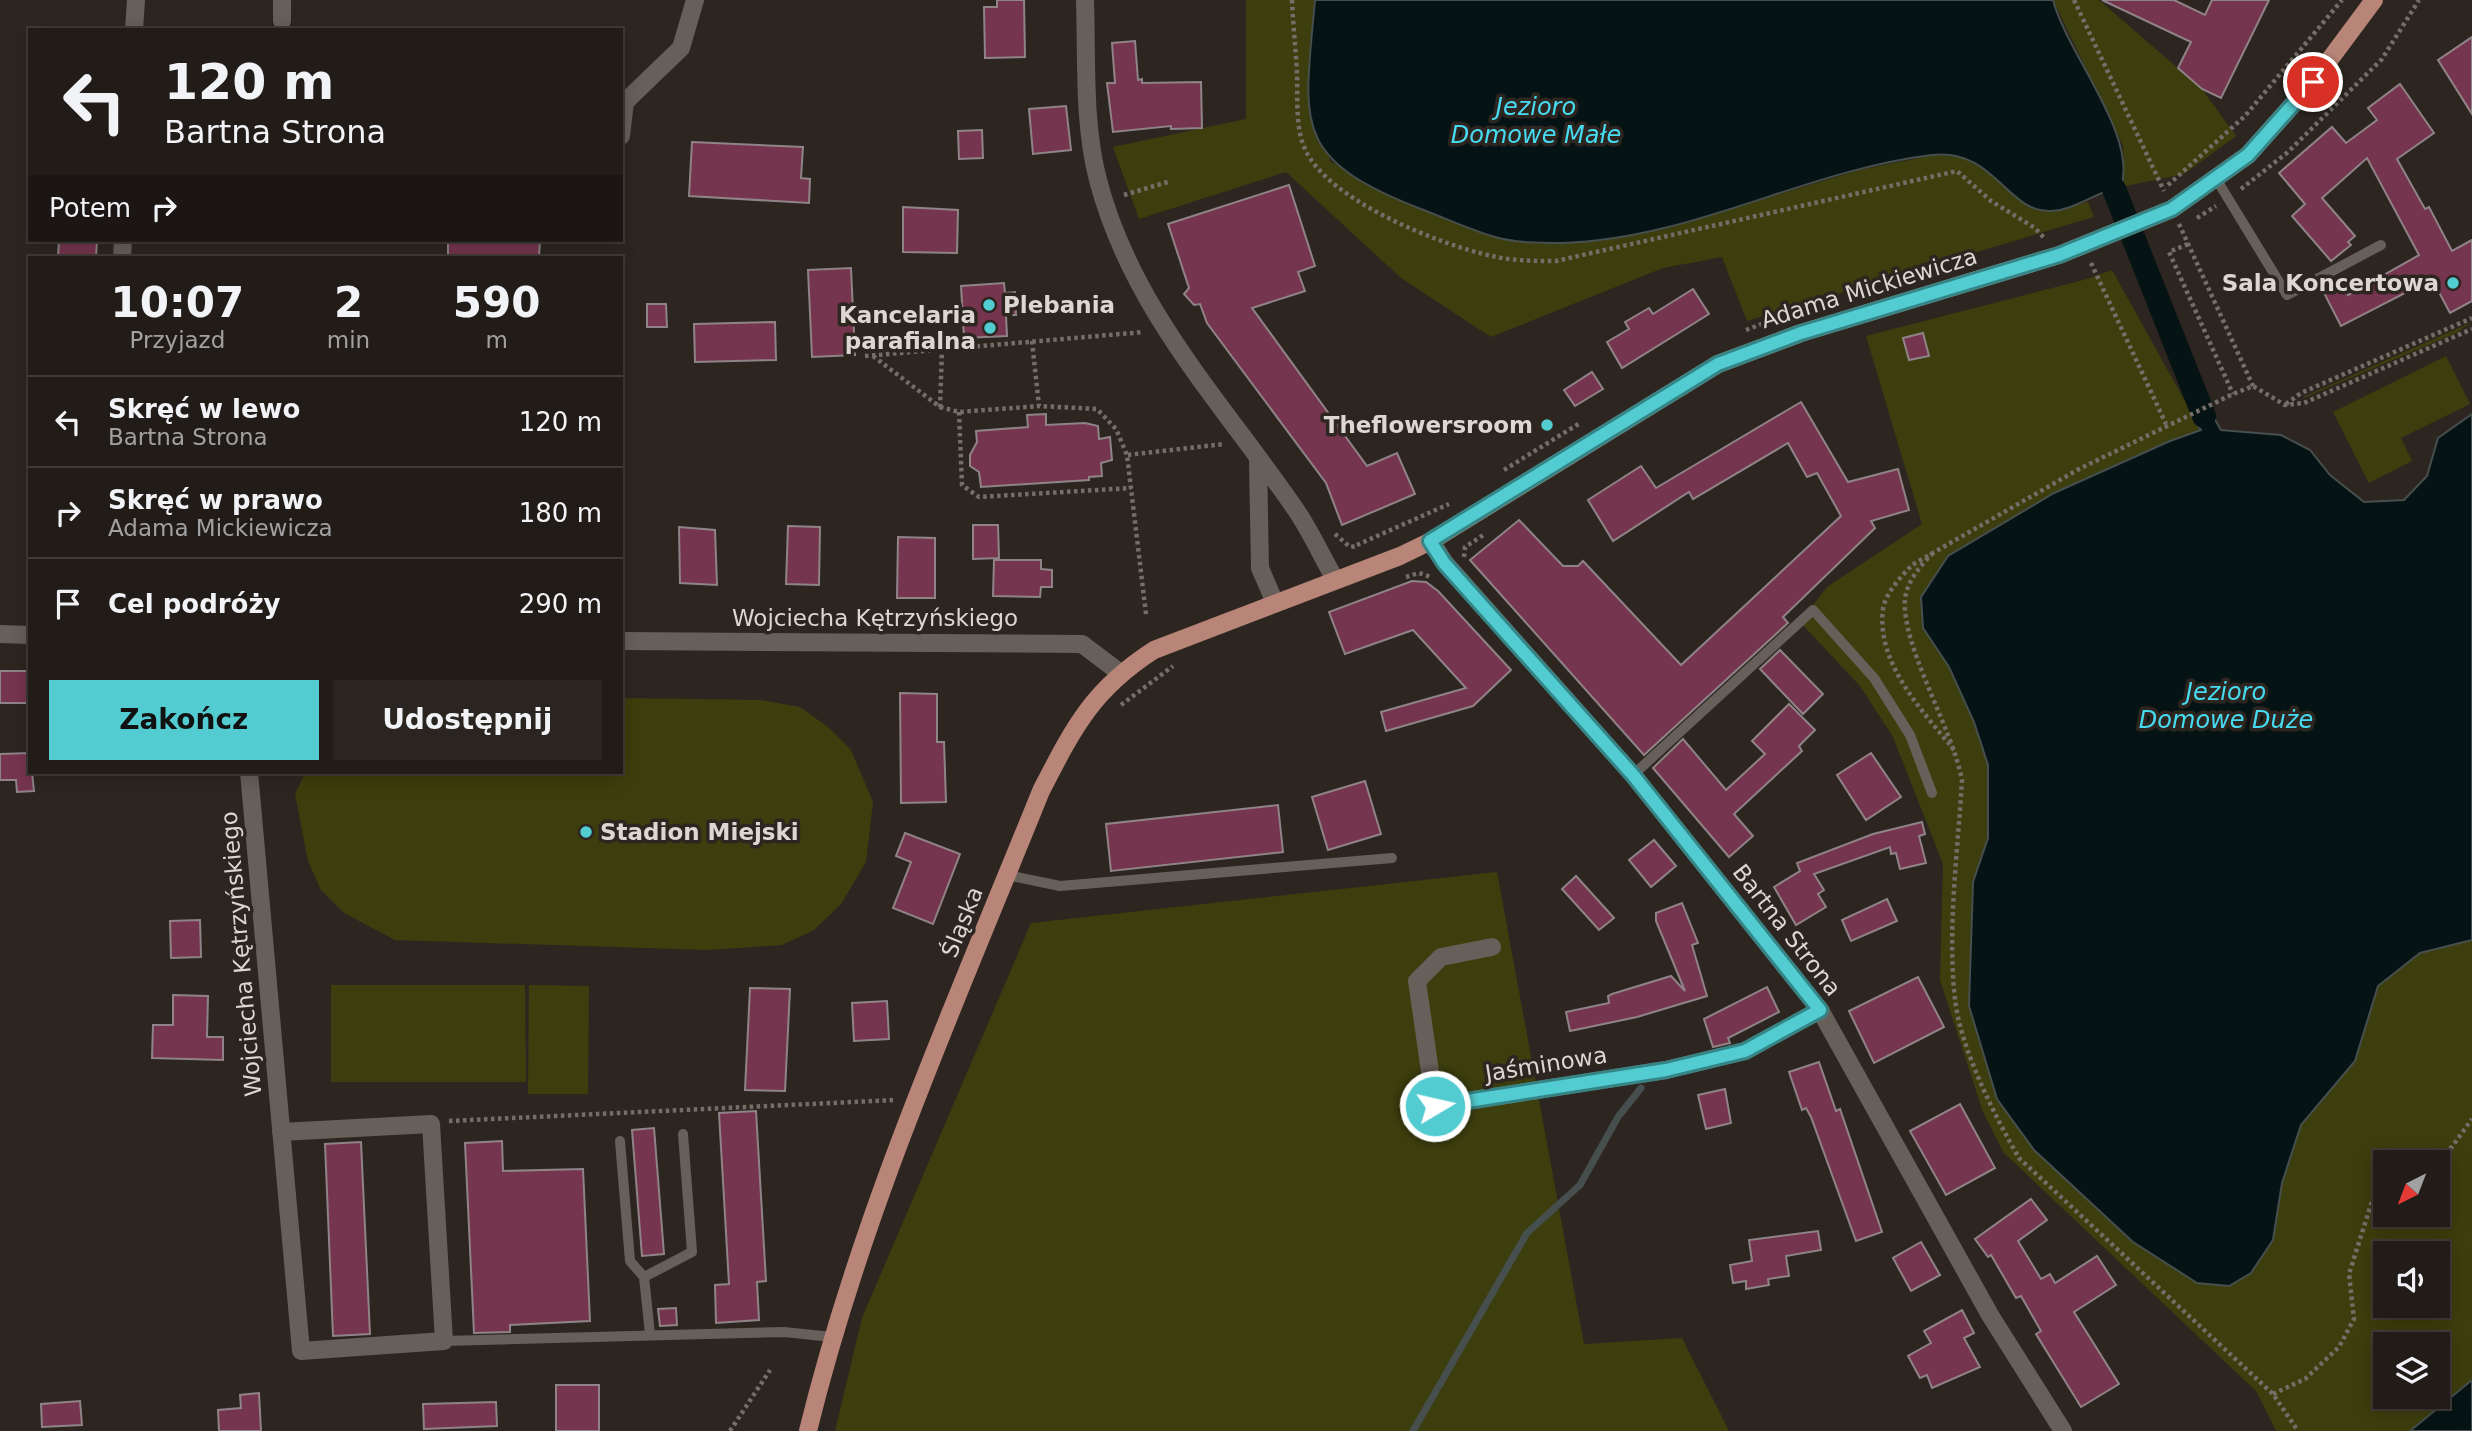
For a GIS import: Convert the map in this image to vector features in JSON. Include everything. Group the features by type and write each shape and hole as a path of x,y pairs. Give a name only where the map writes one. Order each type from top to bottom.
{"main road":[{"name":"Adama Mickiewicza","path":"1335,579 1400,556 1430,541 1718,364 1801,333 2059,255 2149,221 2172,209 2248,155 2313,82 2374,0"},
{"name":"Śląska","path":"808,1431 832,1337 884,1183 1041,791 1076,723 1119,672 1154,650 1335,579"}],"street":[{"path":"134,28 136,0"},
{"path":"282,0 282,21"},
{"path":"623,119 625,102 681,48 695,0"},
{"path":"1085,0 1090,125 1097,176 1120,245 1167,333 1297,511 1335,579"},
{"path":"1258,461 1260,568 1275,603"},
{"name":"Bartna Strona","path":"1430,541 1459,580 1633,775 1820,1010 1990,1315 2063,1431"},
{"path":"0,634 28,635"},
{"name":"Wojciecha Kętrzyńskiego","path":"623,641 1082,643 1119,672"},
{"name":"Wojciecha Kętrzyńskiego","path":"249,774 301,1351 444,1340"},
{"name":"Jaśminowa","path":"1492,947 1441,957 1417,981 1435,1106 1666,1070 1745,1051 1820,1010"},
{"path":"281,1132 431,1124 444,1340"}],"lane":[{"path":"2215,177 2287,295 2381,245"},
{"path":"1633,775 1813,610 1874,678 1910,736 1932,793"},
{"path":"1007,875 1060,887 1392,858"},
{"path":"645,1277 691,1252 682,1134"},
{"path":"620,1141 630,1261 645,1277 650,1334"},
{"path":"444,1340 784,1332 832,1337"}],"path":[{"path":"1292,0 1299,127 1310,160 1344,191 1389,217 1440,240 1479,252 1527,261 1556,261 1957,171 2005,212 2035,228 2046,241"},
{"path":"2074,0 2253,386 2286,405 2304,403 2472,329"},
{"path":"2163,189 2245,116 2342,0"},
{"path":"2169,232 2228,198 2288,152 2382,59 2419,0"},
{"path":"1124,195 1171,181"},
{"path":"2083,244 2166,424"},
{"path":"2188,244 2169,252 2231,395"},
{"path":"2081,270 2102,261"},
{"path":"2286,405 2301,393 2472,318"},
{"path":"865,356 1145,332"},
{"path":"1032,341 1039,406"},
{"path":"940,407 942,349"},
{"path":"872,355 940,407 959,412 1039,406 1097,409 1116,429 1127,455 1146,614"},
{"path":"1957,753 1918,705 1892,665 1884,636 1883,608 1894,585 1912,565 2000,512 2166,424 2253,386"},
{"path":"959,412 962,485 979,497 1131,488"},
{"path":"1127,455 1225,444"},
{"path":"1399,580 1419,573 1432,577 1445,590 1471,571 1463,562 1465,547 1488,532"},
{"path":"1933,553 1917,569 1905,597 1906,622 1957,753 1962,780 1954,947 1955,1001 1994,1116 2027,1166 2273,1394 2298,1431"},
{"path":"1115,711 1182,661"},
{"path":"431,1124 898,1100"},
{"path":"2450,1150 2472,1119"},
{"path":"2273,1394 2305,1379 2339,1347 2354,1319 2349,1274 2373,1198"},
{"path":"730,1431 770,1370"}],"shaded area":[{"path":"1246,0 1315,0 1307,93 1330,161 1403,202 1662,230 1859,170 1934,155 1960,157 1980,164 1994,176 2051,211 2088,202 2094,217 1747,321 1722,257 1663,268 1491,337 1401,278 1286,172 1139,219 1113,147 1246,119"},
{"path":"2053,0 2099,0 2202,89 2236,136 2184,174 2121,187 2124,177 2123,145"},
{"path":"2112,270 2201,430 2103,470 1948,556 1923,628 1949,667 1974,722 1988,765 1988,838 1973,882 1969,1006 1997,1099 2031,1145 2133,1242 2273,1240 2282,1183 2301,1125 2355,1061 2378,986 2420,953 2472,940 2472,1380 2450,1398 2450,1332 2373,1332 2373,1409 2437,1409 2410,1431 2276,1431 2256,1391 2004,1153 1983,1112 1940,980 1943,864 1893,737 1860,686 1800,622 1827,587 1922,524 1866,336 2087,279"},
{"path":"2472,322 2456,333 2303,397"},
{"path":"2446,356 2470,404 2401,438 2412,461 2369,483 2333,412"},
{"name":"Stadion Miejski","path":"623,698 760,700 800,707 828,727 851,750 873,802 866,862 841,904 814,930 782,945 707,950 395,940 344,913 321,890 308,861 295,794 305,774 623,774"},
{"path":"1497,872 1584,1344 1682,1338 1729,1431 835,1431 862,1318 1031,923"},
{"path":"331,985 525,985 526,1082 331,1082"},
{"path":"529,985 589,986 588,1094 528,1094"}],"water":[{"name":"Jezioro Domowe Małe","path":"1315,0 2053,0 2120,143 2124,166 2121,187 2061,210 2037,209 2023,203 1986,170 1971,161 1953,156 1932,155 1839,175 1657,230 1611,239 1563,243 1503,239 1378,190 1348,172 1327,153 1315,132 1309,107 1308,78"},
{"name":"Jezioro Domowe Duże","path":"2211,413 2221,430 2281,435 2310,450 2330,475 2364,502 2404,500 2427,476 2438,438 2472,414 2472,940 2420,953 2378,986 2355,1061 2301,1125 2282,1183 2273,1240 2251,1273 2229,1286 2197,1283 2133,1242 2034,1150 1997,1099 1969,1006 1973,882 1988,838 1988,765 1974,722 1949,667 1923,628 1921,597 1948,556 2054,493 2170,441 2201,430 2195,422"},
{"path":"2472,1380 2472,1431 2410,1431 2437,1409 2450,1409 2450,1398"}],"building":[{"path":"997,0 1024,0 1025,57 985,58 984,7 997,7"},
{"path":"2102,0 2174,0 2205,15 2212,0 2269,0 2221,98 2202,89 2178,68 2191,42"},
{"path":"2472,37 2472,114 2438,60"},
{"path":"1135,41 1138,80 1142,79 1142,83 1201,82 1202,128 1171,129 1171,126 1113,132 1107,83 1115,83 1112,43"},
{"path":"2400,84 2434,133 2397,159 2425,209 2429,207 2452,251 2472,240 2472,301 2450,313 2432,279 2341,326 2324,293 2342,283 2348,295 2419,255 2367,158 2322,198 2355,236 2348,242 2351,245 2331,261 2292,216 2305,204 2279,173 2332,127 2346,143 2377,120 2368,108"},
{"path":"1066,106 1071,150 1033,154 1029,109"},
{"path":"982,130 983,158 959,159 958,131"},
{"path":"692,142 803,147 801,178 810,179 809,203 689,196"},
{"path":"1289,185 1315,266 1298,272 1305,291 1252,308 1367,466 1397,453 1415,494 1342,525 1326,483 1207,323 1200,304 1194,305 1184,294 1189,288 1168,224"},
{"path":"903,207 958,210 957,253 903,252"},
{"path":"59,242 97,242 96,256 58,256"},
{"path":"448,242 540,242 539,256 448,256"},
{"path":"851,268 855,355 812,357 808,270"},
{"name":"Plebania","path":"1004,283 1005,293 1015,292 1016,315 1006,315 1007,336 964,338 961,286"},
{"path":"1693,289 1709,314 1622,368 1607,342 1629,329 1625,322 1649,308 1653,314"},
{"path":"647,304 666,304 667,327 647,327"},
{"path":"775,322 776,360 695,362 694,324"},
{"path":"1923,333 1929,356 1909,360 1903,338"},
{"path":"1592,372 1603,389 1575,406 1564,390"},
{"path":"1801,402 1848,482 1898,469 1909,510 1871,521 1875,528 1783,617 1788,623 1644,755 1470,560 1519,520 1563,566 1578,566 1583,561 1681,665 1841,516 1817,473 1807,477 1788,443 1693,499 1689,492 1613,541 1588,500 1641,466 1656,488"},
{"path":"1046,414 1046,425 1085,423 1098,426 1099,439 1110,437 1112,460 1101,463 1102,476 1089,477 1089,480 981,487 979,472 970,466 970,455 977,442 976,431 1028,427 1027,415"},
{"path":"973,525 998,525 999,558 973,559"},
{"path":"788,526 820,527 819,585 786,584"},
{"path":"679,527 715,530 717,585 680,583"},
{"path":"898,537 935,538 935,598 897,598"},
{"path":"994,560 1041,560 1041,569 1052,570 1052,587 1041,587 1040,597 993,596"},
{"path":"1412,581 1426,582 1438,591 1511,670 1473,706 1386,731 1381,712 1466,688 1413,630 1345,654 1329,612"},
{"path":"1780,650 1823,694 1803,714 1760,669"},
{"path":"0,671 28,671 28,703 0,703"},
{"path":"900,693 937,694 937,742 944,742 946,802 901,803"},
{"path":"1789,704 1815,730 1799,746 1802,751 1734,814 1753,836 1729,857 1653,768 1683,739 1726,790 1765,754 1752,741"},
{"path":"28,753 28,774 32,774 34,791 17,792 16,780 0,780 0,754"},
{"path":"1871,753 1901,797 1866,820 1837,775"},
{"path":"1365,781 1381,834 1328,850 1312,797"},
{"path":"1278,805 1283,852 1111,871 1106,824"},
{"path":"1922,822 1925,834 1919,836 1926,863 1900,869 1896,853 1891,854 1890,847 1814,874 1824,890 1818,894 1826,907 1796,925 1774,887 1800,871 1797,863 1873,834"},
{"path":"905,833 960,854 933,924 893,908 911,862 896,856"},
{"path":"1654,840 1676,866 1651,887 1629,860"},
{"path":"1576,876 1614,918 1599,930 1562,889"},
{"path":"1887,899 1897,921 1851,941 1842,920"},
{"path":"1682,903 1698,943 1692,945 1707,996 1637,1017 1570,1031 1566,1012 1609,1003 1608,996 1612,994 1671,976 1685,991 1656,921 1656,913"},
{"path":"200,920 201,957 171,958 170,921"},
{"path":"1918,977 1944,1027 1874,1063 1849,1011"},
{"path":"1767,987 1779,1012 1728,1038 1730,1043 1713,1047 1704,1019"},
{"path":"750,988 790,989 785,1091 745,1090"},
{"path":"173,995 208,996 207,1037 223,1037 223,1060 152,1058 153,1025 173,1025"},
{"path":"887,1001 889,1039 854,1041 852,1003"},
{"path":"1819,1062 1836,1111 1840,1109 1882,1232 1856,1241 1811,1117 1806,1108 1802,1110 1789,1072"},
{"path":"1725,1089 1731,1123 1706,1129 1698,1095"},
{"path":"1960,1104 1995,1168 1946,1195 1910,1131"},
{"path":"756,1111 766,1281 757,1282 759,1320 716,1323 715,1285 729,1284 719,1113"},
{"path":"654,1128 664,1254 642,1256 632,1130"},
{"path":"502,1141 503,1171 583,1169 590,1321 510,1325 510,1332 474,1333 465,1143"},
{"path":"361,1142 370,1334 333,1336 325,1144"},
{"path":"2031,1199 2047,1220 2018,1241 2041,1279 2050,1274 2055,1283 2097,1256 2116,1285 2074,1312 2119,1384 2081,1407 2036,1334 2041,1331 2021,1296 2016,1298 1991,1255 1988,1257 1975,1239"},
{"path":"1818,1231 1821,1250 1786,1256 1789,1276 1768,1279 1769,1285 1746,1289 1746,1281 1733,1283 1730,1265 1752,1261 1749,1240"},
{"path":"1921,1242 1940,1275 1911,1291 1893,1258"},
{"path":"676,1308 677,1325 660,1326 658,1309"},
{"path":"1962,1310 1974,1333 1964,1338 1980,1367 1932,1388 1927,1375 1920,1378 1908,1356 1931,1343 1924,1331"},
{"path":"556,1385 599,1385 599,1431 556,1431"},
{"path":"259,1393 261,1431 219,1431 218,1410 241,1408 240,1395"},
{"path":"80,1401 82,1425 42,1427 41,1404"},
{"path":"496,1402 497,1426 424,1429 423,1404"}],"waterway":[{"path":"2114,189 2204,416"},
{"path":"1413,1431 1527,1233 1580,1185 1618,1117 1641,1088"}],"place":[{"name":"Sala Koncertowa","path":"2453,283"},
{"name":"Plebania","path":"989,305"},
{"name":"Kancelaria parafialna","path":"990,328"},
{"name":"Theflowersroom","path":"1547,425"},
{"name":"Stadion Miejski","path":"586,832"}],"route":[{"path":"1435,1106 1666,1070 1745,1051 1820,1010 1633,775 1444,563 1430,541 1718,364 1757,347 2059,255 2149,221 2172,209 2248,155 2313,82"}]}
